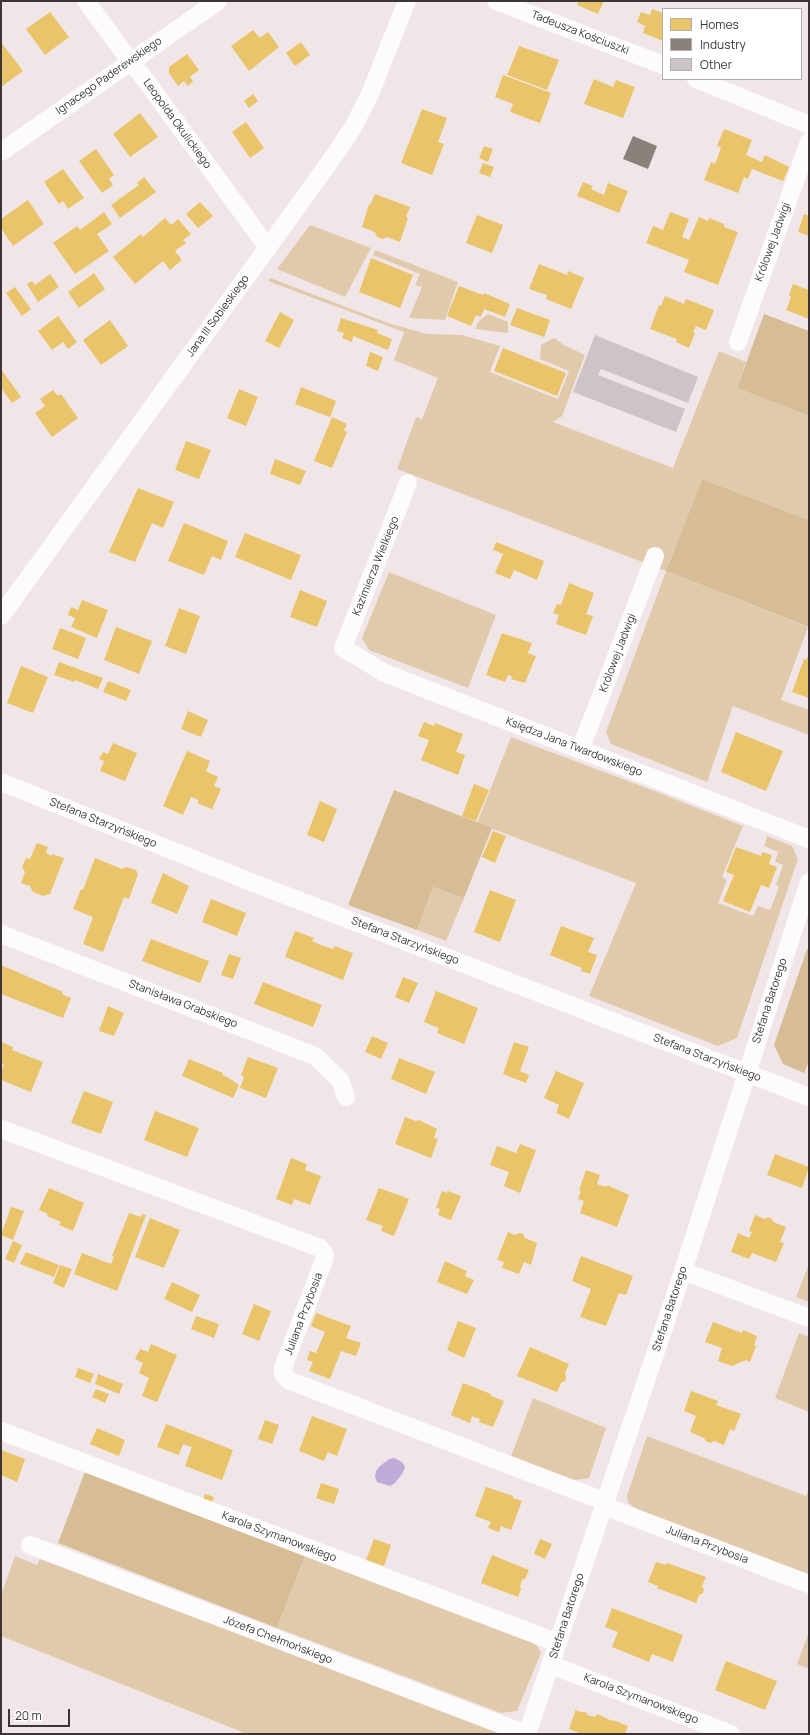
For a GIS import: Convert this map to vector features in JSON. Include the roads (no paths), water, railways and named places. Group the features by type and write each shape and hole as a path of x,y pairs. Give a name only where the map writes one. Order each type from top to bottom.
{"street":[{"name":"Leopolda Okulickiego","path":"86,1 268,248"},
{"name":"Ignacego Paderewskiego","path":"1,152 218,1"},
{"name":"Jana III Sobieskiego","path":"1,616 334,156 352,128 370,94 407,1"},
{"name":"Tadeusza Kościuszki","path":"496,1 662,66"},
{"path":"698,80 809,125"},
{"name":"Królowej Jadwigi","path":"738,342 809,142"},
{"name":"Kazimierza Wielkiego","path":"343,648 408,483"},
{"name":"Królowej Jadwigi","path":"580,750 655,556"},
{"name":"Księdza Jana Twardowskiego","path":"343,648 385,673 809,838"},
{"name":"Stefana Starzyńskiego","path":"1,782 251,882 809,1097"},
{"name":"Stefana Batorego","path":"527,1734 683,1271 809,882"},
{"name":"Stanisława Grabskiego","path":"1,934 315,1056 340,1080 346,1097"},
{"name":"Juliana Przybosia","path":"1,1129 320,1248 324,1254 324,1260 283,1368 284,1374 288,1380 809,1584"},
{"path":"683,1271 809,1318"},
{"name":"Karola Szymanowskiego","path":"1,1431 558,1643"},
{"name":"Józefa Chełmońskiego","path":"30,1546 527,1734"},
{"name":"Karola Szymanowskiego","path":"551,1665 731,1734"}]}
